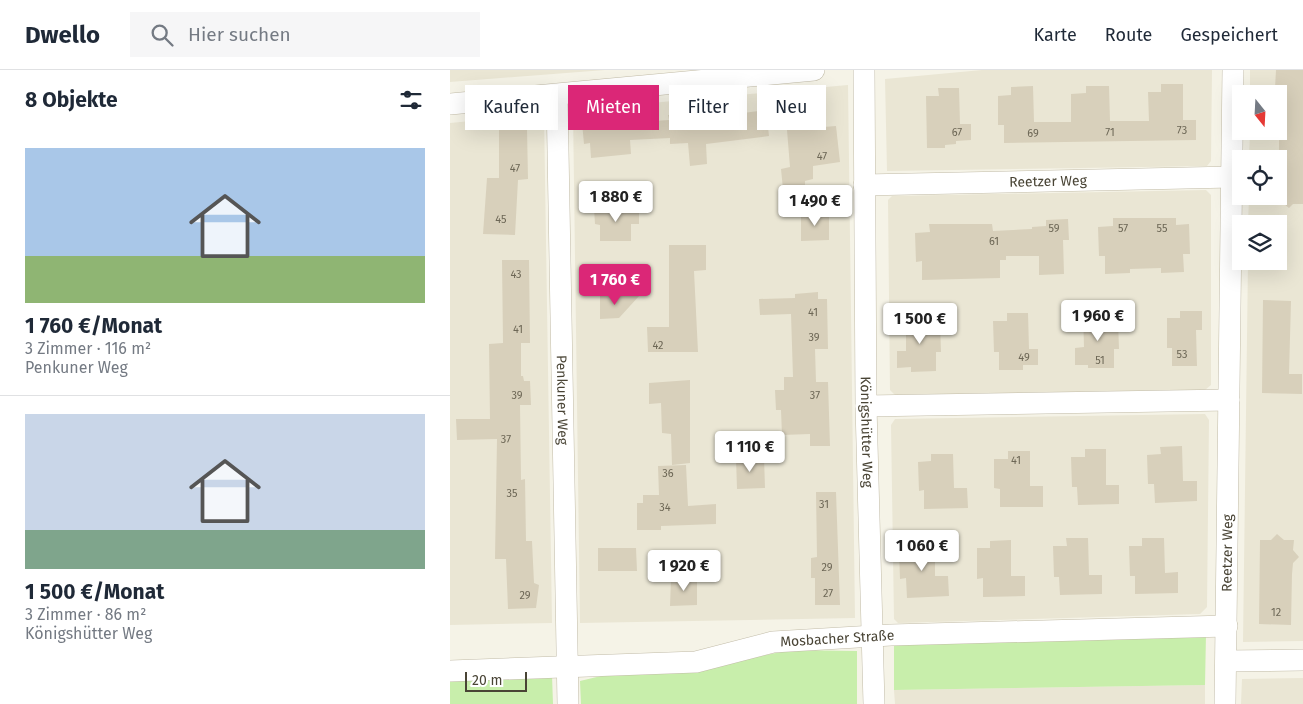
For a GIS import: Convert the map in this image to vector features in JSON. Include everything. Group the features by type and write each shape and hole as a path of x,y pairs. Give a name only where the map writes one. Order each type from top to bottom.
{"street":[{"path":"558,95 814,70"},
{"name":"Königshütter Weg","path":"864,70 866,406 874,704"},
{"name":"Reetzer Weg","path":"1232,150 1233,70"},
{"path":"450,104 465,103"},
{"name":"Penkuner Weg","path":"558,130 568,704"},
{"name":"Reetzer Weg","path":"864,185 1232,176 1226,704"},
{"path":"866,406 1229,400"},
{"name":"Mosbacher Straße","path":"450,670 696,662 774,642 873,636 1227,626"},
{"path":"1226,661 1303,660"}],"shaded area":[{"path":"450,70 605,70 450,82"},
{"path":"982,70 1212,70 1211,161 1207,166 887,171 885,79"},
{"path":"1250,70 1303,70 1303,641 1243,642 1248,270 1287,270 1287,215 1248,215 1249,205 1287,205 1287,150 1249,150 1250,140 1288,140 1288,85 1250,85"},
{"path":"848,85 855,618 580,623 573,130 659,130 659,102 669,101 669,130 747,130 747,94 757,93 757,130 826,130 826,87"},
{"path":"465,122 465,130 544,130 552,623 450,625 450,123"},
{"path":"1206,190 1211,195 1211,385 1205,390 895,395 890,390 888,200 892,196"},
{"path":"1205,414 1209,420 1207,607 1200,614 898,623 894,619 891,425 895,419"},
{"path":"1303,678 1303,704 1241,704 1242,679"},
{"path":"1205,685 1205,704 895,704 894,690"}],"green space":[{"path":"1206,634 1205,685 894,690 894,642"},
{"path":"791,650 857,651 857,704 581,704 580,681 601,676 686,671"},
{"path":"552,675 553,704 450,704 450,681"}],"building":[{"path":"1276,70 1303,70 1303,204 1293,204 1289,208 1285,205 1287,205 1287,150 1279,150 1279,140 1288,140 1288,85 1275,85"},
{"path":"1161,84 1183,84 1183,120 1196,120 1196,140 1004,143 1004,125 998,125 998,96 1011,95 1011,87 1033,86 1034,122 1071,122 1071,94 1086,93 1086,86 1109,86 1110,121 1149,121 1148,92 1161,92"},
{"path":"938,88 959,88 960,124 971,124 971,140 956,141 956,144 945,145 945,148 927,148 926,96 939,96"},
{"path":"757,111 757,130 768,130 769,136 706,144 707,164 690,166 688,143 670,144 670,138 630,140 631,154 591,158 590,143 584,144 583,130 659,130 659,121 669,120 669,130 747,130 747,113"},
{"path":"836,126 840,162 813,166 813,179 805,181 805,197 784,199 781,169 790,167 787,130 826,130 826,127"},
{"path":"499,130 527,130 528,179 518,180 515,235 483,234 487,178 499,178"},
{"path":"639,207 639,224 631,224 631,241 600,241 600,225 595,224 594,208"},
{"path":"801,214 829,214 829,240 801,241"},
{"path":"1113,218 1176,218 1176,225 1189,224 1190,254 1183,254 1184,272 1161,273 1161,268 1130,269 1130,273 1105,274 1105,256 1099,256 1098,227 1113,226"},
{"path":"1068,219 1069,240 1063,240 1064,274 1039,275 1039,256 1006,256 1006,260 1000,260 1000,278 922,280 922,261 916,262 915,233 930,232 929,224 992,224 993,231 1032,229 1032,227 1046,226 1046,220"},
{"path":"669,245 706,245 706,270 694,271 698,352 648,352 647,327 669,327"},
{"path":"502,260 529,260 530,343 521,343 521,376 523,376 524,381 530,381 531,405 520,405 521,480 525,479 526,541 532,541 534,583 539,585 536,608 508,609 506,559 495,559 497,439 457,440 456,419 490,419 489,344 503,343"},
{"path":"818,292 818,299 827,299 828,349 815,349 816,382 828,382 830,446 810,446 810,434 782,435 781,410 776,410 775,390 784,390 784,377 793,377 791,314 760,315 759,299 795,298 795,294"},
{"path":"640,295 619,318 600,319 600,296"},
{"path":"1263,300 1291,301 1289,374 1302,374 1302,394 1262,393"},
{"path":"1180,311 1202,311 1202,330 1196,330 1197,366 1172,366 1172,348 1167,348 1167,318 1180,318"},
{"path":"1083,312 1104,312 1104,320 1118,320 1119,349 1114,349 1114,368 1088,368 1088,365 1075,365 1075,348 1084,347"},
{"path":"1007,313 1028,313 1029,349 1038,349 1038,365 1023,365 1023,370 999,370 999,352 994,352 993,321 1007,321"},
{"path":"906,315 927,315 927,322 940,322 941,352 936,352 936,371 911,372 911,367 897,368 897,351 906,351"},
{"path":"690,380 690,463 672,465 671,434 662,433 661,403 649,404 649,383"},
{"path":"1182,446 1183,481 1197,481 1197,501 1155,503 1154,484 1148,484 1147,455 1161,454 1160,447"},
{"path":"1085,449 1106,449 1106,485 1119,485 1119,504 1078,505 1077,487 1072,487 1071,457 1085,457"},
{"path":"1008,451 1030,451 1030,486 1043,486 1043,507 1000,507 1000,489 994,488 994,459 1008,459"},
{"path":"931,454 953,454 954,488 967,488 968,508 924,509 924,490 919,491 918,462 931,461"},
{"path":"764,457 765,488 737,489 736,458"},
{"path":"686,465 688,506 716,504 716,524 661,526 661,530 637,530 637,503 643,503 643,495 659,495 658,466"},
{"path":"816,492 836,492 840,605 815,605 815,578 811,578 811,558 817,557"},
{"path":"1277,534 1284,540 1294,540 1293,550 1299,557 1293,563 1291,625 1259,624 1260,540 1271,540"},
{"path":"1066,538 1088,538 1089,575 1102,575 1102,594 1060,595 1059,577 1054,577 1053,546 1067,546"},
{"path":"1142,538 1164,538 1165,573 1178,572 1178,593 1135,594 1135,576 1130,576 1129,546 1142,546"},
{"path":"1011,540 1011,576 1025,576 1025,596 983,597 983,578 977,579 977,548 990,548 990,541"},
{"path":"935,542 935,576 948,576 949,596 907,598 906,578 900,579 899,551 913,550 913,543"},
{"path":"598,548 636,548 637,571 598,571"},
{"path":"671,579 697,579 697,605 670,606"}]}
